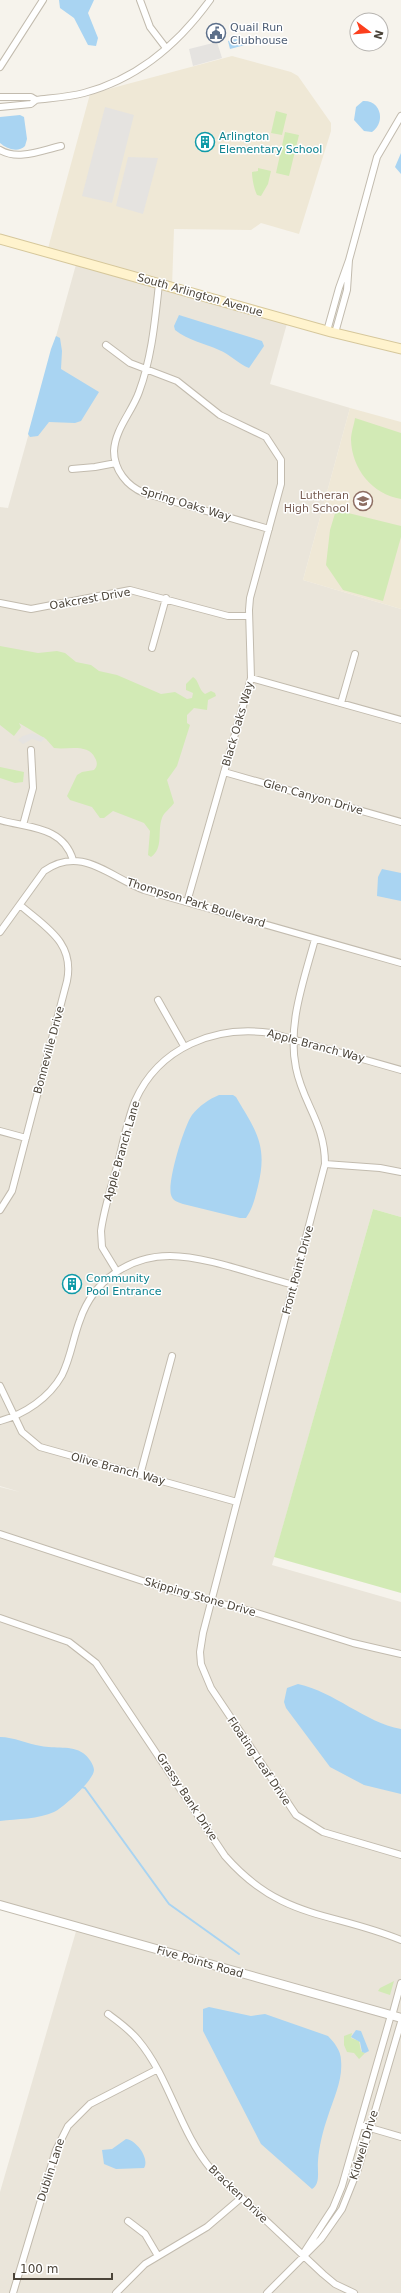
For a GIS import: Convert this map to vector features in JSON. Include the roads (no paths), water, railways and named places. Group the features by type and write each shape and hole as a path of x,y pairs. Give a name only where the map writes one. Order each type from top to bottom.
{"main road":[{"name":"South Arlington Avenue","path":"0,239 331,332 401,349"}],"street":[{"path":"0,67 43,0"},
{"path":"140,0 150,27 166,48"},
{"path":"0,107 31,104 36,100 83,93 109,85 134,73 166,48 189,26 210,0"},
{"path":"0,97 31,97 36,100"},
{"path":"331,332 347,290 349,260 376,157 401,116"},
{"path":"0,150 10,154 19,155 61,146"},
{"path":"72,469 116,463 115,444 118,433 138,396 152,346 159,284"},
{"path":"106,345 124,360 146,369"},
{"name":"Black Oaks Way","path":"146,369 177,381 220,415 266,437 280,456 282,472 281,484 270,529 250,598 249,616 251,678 187,902"},
{"name":"Spring Oaks Way","path":"116,463 126,481 141,492 270,529"},
{"name":"Oakcrest Drive","path":"0,603 31,609 126,590 139,591 228,616 249,616"},
{"path":"152,648 166,598"},
{"path":"341,703 355,654"},
{"path":"251,678 401,720"},
{"path":"23,824 33,788 31,750"},
{"name":"Glen Canyon Drive","path":"224,772 401,822"},
{"path":"0,820 39,828 62,839 68,847 73,860"},
{"name":"Thompson Park Boulevard","path":"0,932 44,871 53,865 66,860 73,860 87,862 127,883 187,902 401,963"},
{"name":"Bonneville Drive","path":"0,1210 12,1191 67,981 69,966 66,952 59,939 20,905"},
{"name":"Front Point Drive","path":"211,1601 325,1164 320,1127 296,1068 294,1040 299,996 315,938"},
{"path":"158,1000 184,1046"},
{"name":"Apple Branch Way","path":"184,1046 210,1035 239,1031 271,1033 401,1070"},
{"name":"Apple Branch Lane","path":"116,1270 102,1247 101,1231 130,1114 141,1090 149,1078 160,1066 184,1046"},
{"path":"0,1131 26,1138"},
{"path":"325,1164 380,1168 401,1172"},
{"path":"0,1421 35,1404 58,1380 67,1364 84,1309 97,1289 116,1270 154,1257 182,1257 294,1285"},
{"path":"140,1475 172,1356"},
{"name":"Olive Branch Way","path":"0,1386 13,1416 26,1438 40,1447 237,1502"},
{"name":"Skipping Stone Drive","path":"0,1534 173,1591 353,1643 401,1654"},
{"name":"Floating Leaf Drive","path":"211,1601 200,1647 202,1664 206,1677 288,1806 296,1815 323,1832 401,1855"},
{"name":"Grassy Bank Drive","path":"0,1618 69,1642 96,1663 226,1856 250,1882 276,1899 304,1912 401,1940"},
{"name":"Five Points Road","path":"0,1905 401,2018"},
{"name":"Kidwell Drive","path":"302,2255 333,2208 342,2186 401,1983"},
{"name":"Bracken Drive","path":"108,2014 137,2038 156,2070 203,2160 241,2198 329,2279 354,2293"},
{"name":"Kidwell Drive","path":"267,2293 302,2255 321,2239 342,2209 353,2183 401,2022"},
{"name":"Dublin Lane","path":"13,2293 56,2150 68,2126 90,2104 156,2070"},
{"path":"360,2125 401,2137"},
{"path":"116,2293 138,2270 158,2256 207,2227 241,2198"},
{"path":"128,2221 144,2234 158,2256"}],"water":[{"path":"59,0 94,0 88,13 98,38 96,46 88,45 74,18 60,8"},
{"path":"243,37 245,45 230,49 228,41"},
{"path":"363,101 374,104 380,112 379,123 372,132 364,131 354,120 356,107"},
{"path":"20,115 24,117 27,139 25,146 16,150 6,147 0,143 0,117"},
{"path":"401,153 401,174 395,167"},
{"path":"179,315 262,341 264,346 249,368 223,352 180,334 175,330 174,326"},
{"path":"56,336 60,338 62,351 61,369 99,392 81,421 75,423 49,422 38,436 30,437 28,434 51,349"},
{"path":"382,869 401,873 401,901 377,896 378,877"},
{"path":"219,1095 233,1095 236,1097 254,1129 261,1149 262,1160 258,1186 252,1207 246,1218 240,1218 183,1204 174,1200 171,1195 171,1179 181,1142 189,1121 192,1115 201,1106"},
{"path":"298,1684 324,1693 374,1720 401,1729 401,1794 364,1785 330,1767 286,1708 284,1702 287,1688"},
{"path":"0,1737 46,1747 68,1748 79,1751 87,1756 92,1763 94,1768 93,1775 84,1787 54,1812 35,1817 0,1821"},
{"path":"209,2007 251,2016 265,2014 328,2036 337,2047 341,2057 341,2075 326,2121 319,2150 317,2184 312,2189 261,2144 203,2031 203,2009"},
{"path":"356,2030 361,2031 369,2051 365,2053 362,2052 360,2042 351,2037"},
{"path":"126,2139 130,2140 141,2150 145,2159 144,2168 116,2169 104,2164 102,2150 112,2149"}],"waterway":[{"path":"82,1787 85,1788 169,1904 239,1954"}],"place":[{"name":"Quail Run Clubhouse","path":"216,33"},
{"name":"Arlington Elementary School","path":"205,142"},
{"name":"Lutheran High School","path":"363,501"},
{"name":"Community Pool Entrance","path":"72,1284"}]}
